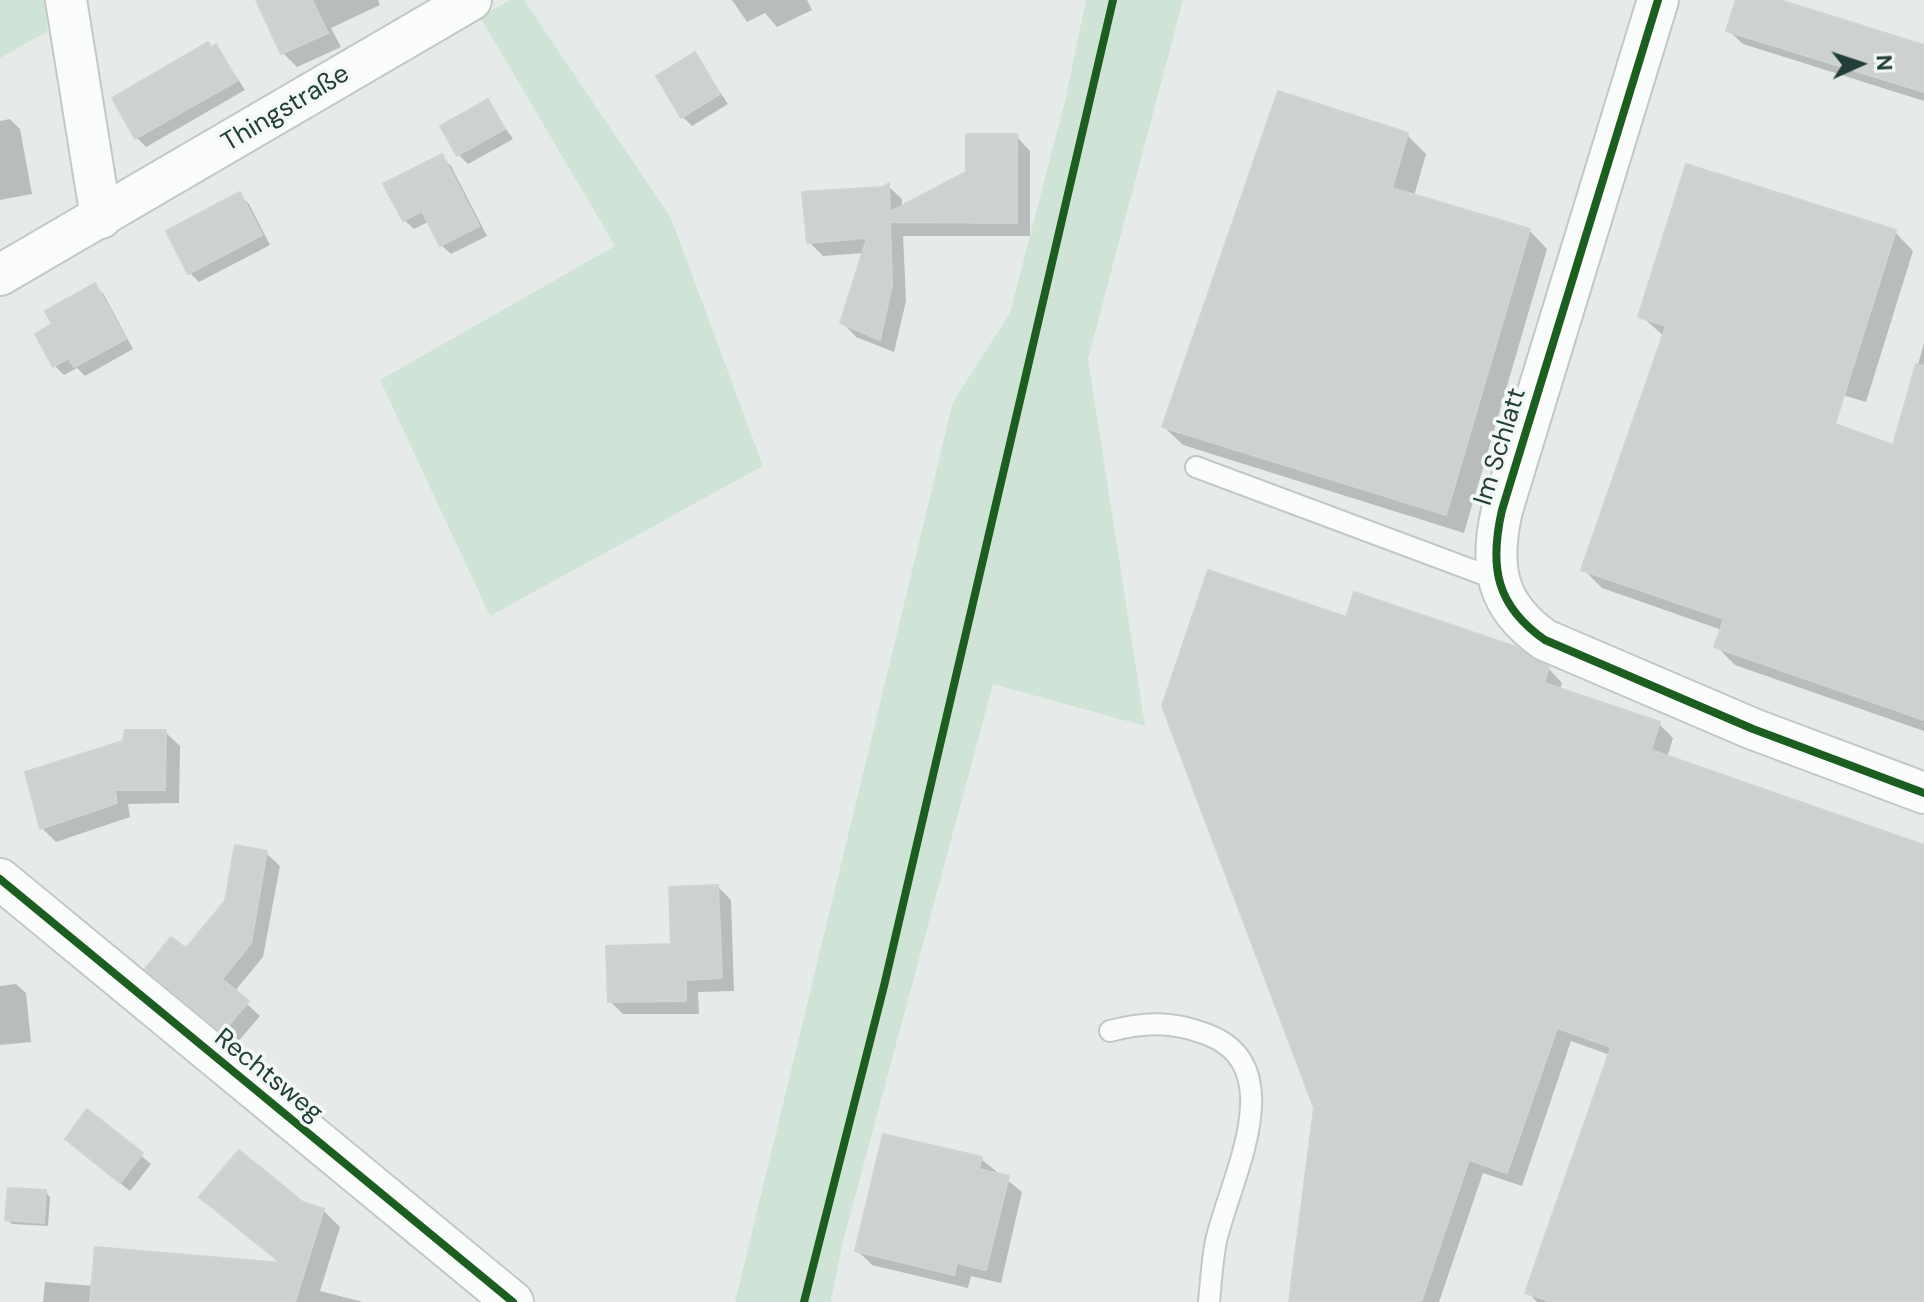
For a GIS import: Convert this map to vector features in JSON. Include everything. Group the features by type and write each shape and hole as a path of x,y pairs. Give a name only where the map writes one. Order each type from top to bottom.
{"street":[{"path":"66,0 101,218"},
{"name":"Thingstraße","path":"0,275 101,218 412,16 471,0"},
{"name":"Im Schlatt","path":"1658,0 1502,510 1495,540 1496,579 1524,626 1545,640 1753,729 1924,793"},
{"name":"Rechtsweg","path":"0,879 513,1302"}],"lane":[{"path":"1196,467 1496,579"},
{"path":"1110,1031 1141,1022 1185,1026 1223,1040 1250,1072 1251,1126 1216,1242 1209,1302"}],"green space":[{"path":"0,0 44,0 48,31 0,58"},
{"path":"510,0 524,0 671,218 763,466 490,616 380,380 615,246 480,17"},
{"path":"1086,0 1183,0 1088,359 1145,726 993,684 842,1245 831,1302 735,1302 953,402 1010,313 1065,101"}],"building":[{"path":"256,0 312,0 328,33 281,54"},
{"path":"1736,0 1780,0 1924,45 1924,92 1726,31"},
{"path":"208,42 211,47 216,44 237,81 135,139 112,98"},
{"path":"695,52 720,94 681,118 656,76"},
{"path":"1278,91 1408,133 1392,188 1530,229 1446,515 1162,427"},
{"path":"488,99 505,129 457,156 440,126"},
{"path":"966,134 1017,134 1017,223 890,222 892,285 880,340 840,323 867,238 807,243 802,192 883,187 889,183 890,212 966,172"},
{"path":"442,154 479,226 440,246 422,211 403,221 383,184"},
{"path":"1686,164 1896,230 1835,424 1893,445 1916,364 1924,366 1924,720 1714,647 1724,619 1581,570 1666,326 1638,317"},
{"path":"240,192 262,235 188,274 166,231"},
{"path":"95,283 126,339 74,367 69,358 53,367 35,334 52,324 45,311"},
{"path":"1208,570 1346,617 1354,592 1516,647 1549,667 1544,683 1660,722 1651,750 1924,845 1924,1302 1552,1302 1525,1293 1611,1047 1557,1028 1507,1173 1469,1160 1421,1302 1289,1302 1314,1108 1162,706"},
{"path":"125,730 166,730 165,790 115,790 117,803 40,829 25,772 123,741"},
{"path":"235,845 267,851 251,943 222,979 249,1001 222,1033 145,969 171,937 186,948 225,901"},
{"path":"718,885 722,978 686,980 686,1001 608,1002 606,946 671,944 669,887"},
{"path":"87,1109 143,1153 120,1183 65,1139"},
{"path":"883,1134 982,1157 979,1169 1009,1176 986,1270 957,1263 954,1275 855,1251"},
{"path":"239,1150 303,1202 324,1209 295,1302 90,1302 95,1247 281,1263 199,1197"},
{"path":"8,1188 46,1190 44,1223 5,1220"}],"cycle path":[{"path":"804,1302 884,986 1113,0"},
{"path":"1658,0 1502,510 1496,550 1500,584 1516,613 1545,640 1753,729 1924,793"},
{"path":"0,879 513,1302"}]}
